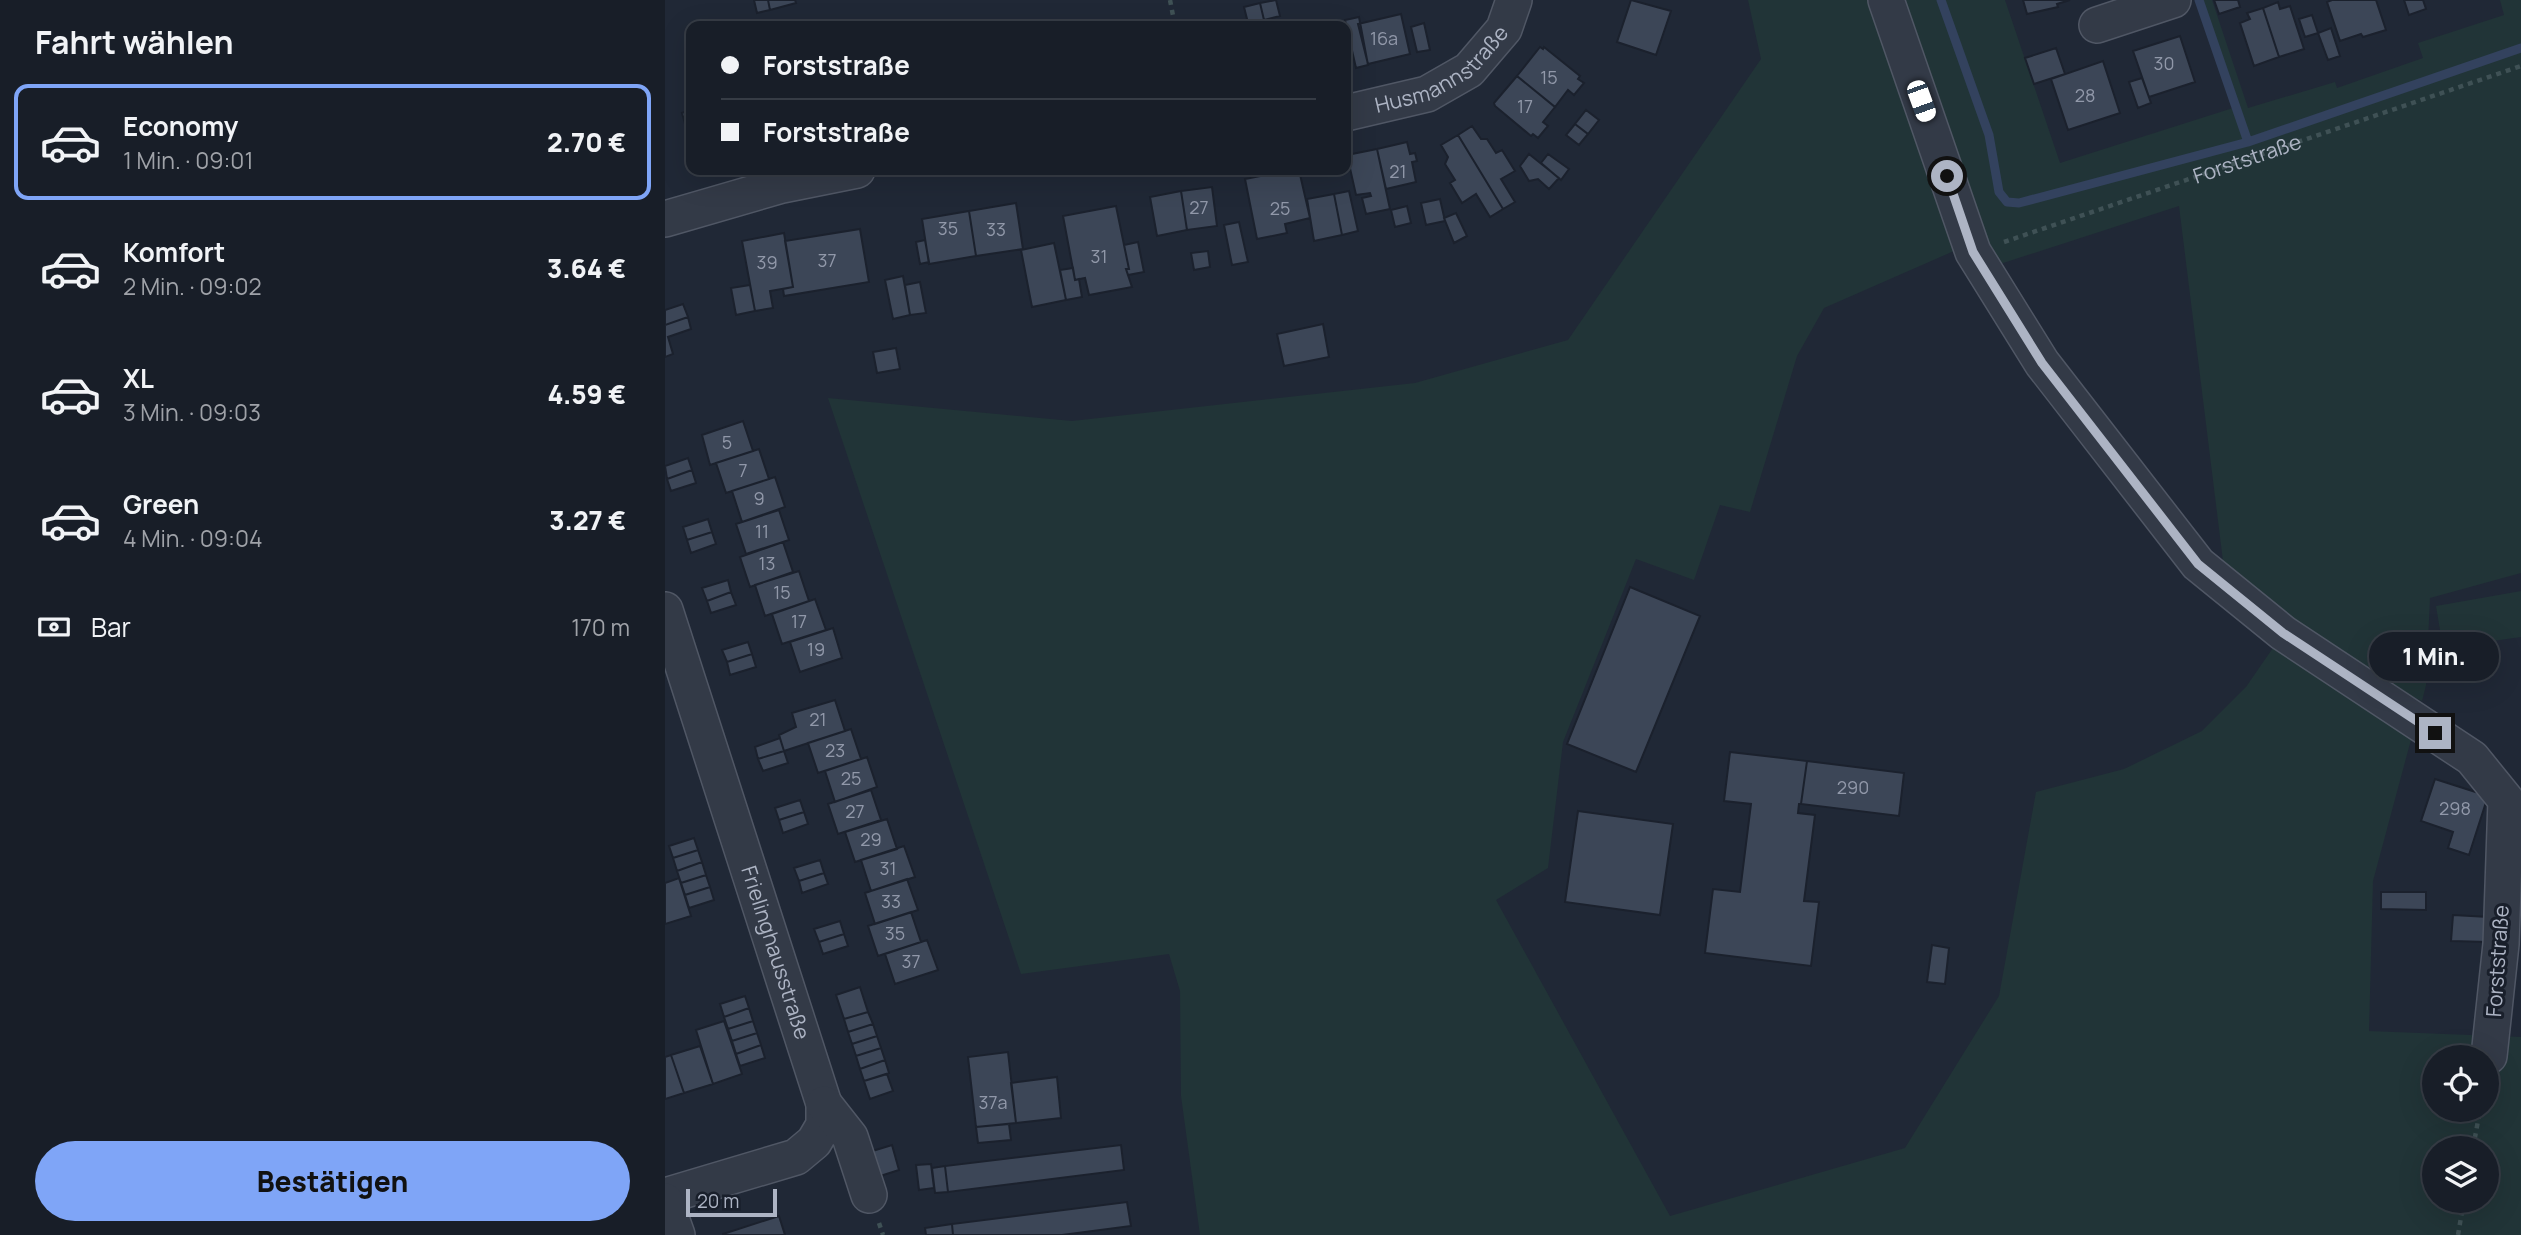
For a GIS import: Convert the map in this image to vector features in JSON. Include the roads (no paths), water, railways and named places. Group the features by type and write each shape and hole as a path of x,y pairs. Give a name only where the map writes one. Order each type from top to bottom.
{"street":[{"name":"Husmannstraße","path":"1351,112 1427,94 1469,70 1504,29 1514,0"},
{"name":"Forststraße","path":"1886,0 1973,252 2042,363 2198,564 2283,633 2472,758 2506,800 2501,944 2490,1045"},
{"path":"2097,25 2173,0"},
{"path":"665,219 782,186 834,175"},
{"name":"Frielinghausstraße","path":"665,610 824,1104 824,1125 814,1142 796,1157 665,1198"},
{"path":"824,1104 850,1137 869,1195"},
{"path":"665,1198 677,1235"}],"waterway":[{"path":"1941,0 1989,135 1999,192 2007,202 2019,203 2248,142 2521,48"},
{"path":"2199,0 2248,142"}]}
